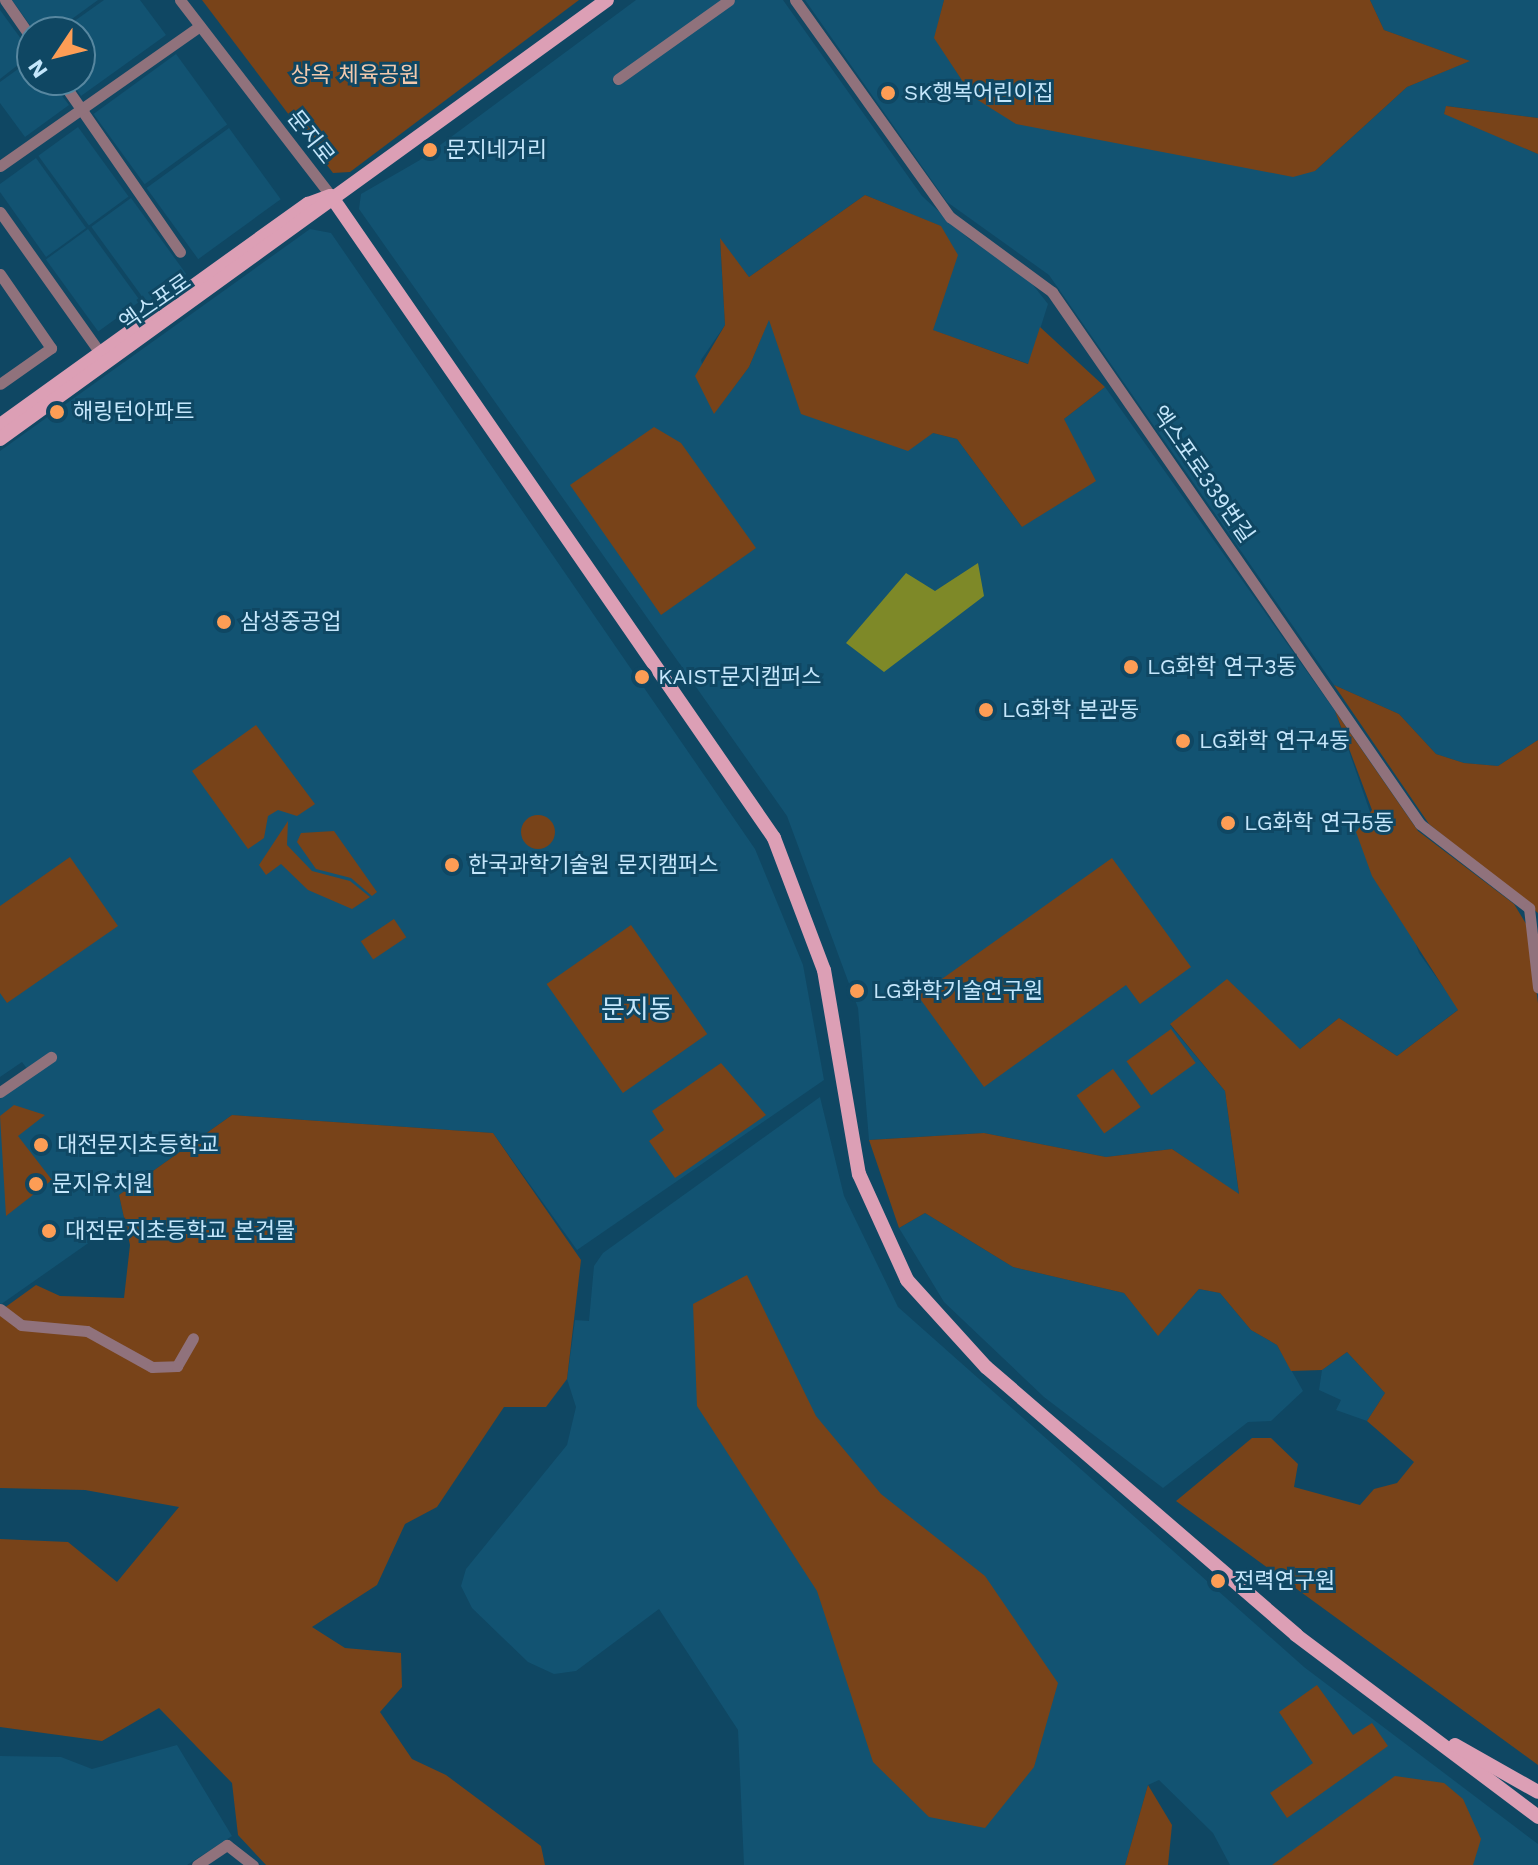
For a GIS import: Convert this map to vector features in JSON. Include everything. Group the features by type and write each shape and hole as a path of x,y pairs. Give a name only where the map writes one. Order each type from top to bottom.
{"main road":[{"name":"엑스포로","path":"0,439 314,216 331,196 607,0"},
{"name":"엑스포로","path":"0,425 308,204 331,196"},
{"path":"331,196 774,838 824,970 859,1174 907,1280 986,1367 1296,1635 1538,1817"},
{"path":"1400,1712 1538,1792"}],"street":[{"name":"문지로","path":"180,0 331,196"},
{"path":"618,79 729,0"},
{"name":"엑스포로339번길","path":"795,0 950,217 1052,292 1420,824 1529,908 1538,987"},
{"path":"0,166 200,26"},
{"path":"72,96 180,252"},
{"path":"0,212 101,354"},
{"path":"0,274 51,348 0,384"},
{"path":"0,1092 51,1057"},
{"path":"0,1309 21,1325 87,1331 152,1367 177,1366 193,1338"},
{"path":"197,1865 227,1845 253,1865"}],"shaded area":[{"path":"12,0 98,0 76,16 24,16"},
{"path":"104,0 140,0 166,35 96,85 96,16 82,16"},
{"path":"636,0 724,0 612,81 615,85 734,0 783,0 922,196 969,239 1022,271 1048,304 1029,364 932,330 946,235 940,226 865,195 749,277 720,240 725,325 701,360 714,413 749,367 769,319 933,433 957,439 1022,527 1064,419 1105,387 1335,711 1419,953 1459,1009 1397,1056 1339,1018 1300,1049 1170,1025 1225,1091 1239,1195 1172,1149 1106,1157 984,1133 869,1140 858,1008 787,816 359,209 361,194 420,160"},
{"path":"805,0 944,0 935,38 973,97 1315,171 1407,87 1469,61 1384,30 1370,0 1538,0 1538,118 1447,106 1444,113 1538,154 1538,740 1498,766 1464,763 1436,754 1399,714 1334,685 1049,275 947,202"},
{"path":"0,10 16,32 16,66 0,79"},
{"path":"176,54 227,124 145,184 93,114"},
{"path":"16,70 16,96 62,96 69,105 25,137 0,103 0,82"},
{"path":"78,127 129,197 89,225 38,156"},
{"path":"229,128 281,199 198,259 146,188"},
{"path":"36,158 86,228 46,257 0,192 0,184"},
{"path":"131,198 186,274 147,303 91,227"},
{"path":"88,229 140,301 98,332 46,260"},
{"name":"한국과학기술원 문지캠퍼스","path":"310,229 331,233 755,849 803,965 824,1080 577,1250 493,1133 232,1115 119,1195 124,1218 0,1305 0,1096 31,1074 22,1062 0,1077 0,451"},
{"path":"978,563 984,596 884,672 846,643 906,573 935,591"},
{"path":"820,1097 844,1196 898,1307 1304,1667 1538,1844 1538,1865 1230,1865 1213,1833 1159,1780 1148,1785 1125,1865 744,1865 738,1730 659,1609 576,1671 554,1674 528,1662 472,1608 461,1586 466,1569 567,1445 576,1407 567,1379 575,1320 589,1321 594,1266 603,1253"},
{"path":"925,1213 1013,1267 1124,1293 1158,1335 1199,1289 1220,1293 1251,1330 1277,1345 1303,1391 1271,1421 1248,1422 1163,1488 1044,1397 944,1302 899,1228"},
{"path":"1347,1352 1385,1393 1367,1421 1336,1410 1341,1400 1319,1390 1322,1370"},
{"path":"177,1745 232,1836 187,1865 0,1865 0,1756 61,1757 92,1769"}],"green space":[{"name":"상옥 체육공원","path":"202,0 579,0 350,172 333,173"},
{"path":"944,0 1370,0 1384,30 1470,61 1407,87 1315,171 1293,177 1016,124 973,97 934,38"},
{"path":"1446,106 1538,118 1538,154 1444,114"},
{"path":"865,195 941,226 958,255 933,330 1028,364 1040,327 1105,387 1064,419 1096,481 1022,527 957,439 933,433 908,451 801,414 769,320 749,367 714,414 695,376 725,325 720,238 749,277"},
{"path":"654,427 681,443 756,548 661,615 570,485"},
{"path":"1334,685 1399,714 1436,754 1464,763 1498,766 1538,740 1538,913 1429,824"},
{"path":"1335,711 1418,831 1514,904 1528,927 1538,1003 1538,1765 1176,1501 1252,1438 1271,1438 1298,1464 1294,1487 1360,1505 1374,1489 1397,1483 1414,1462 1367,1421 1385,1393 1347,1352 1322,1370 1291,1371 1277,1345 1251,1330 1220,1293 1199,1289 1158,1336 1124,1293 1013,1267 925,1213 899,1228 869,1140 984,1133 1106,1157 1172,1149 1239,1194 1225,1091 1170,1024 1227,979 1300,1049 1339,1018 1397,1056 1458,1010 1372,876 1356,832 1372,810"},
{"path":"256,725 315,804 297,816 278,810 268,816 264,838 248,849 192,771"},
{"path":"538,815 550,820 555,832 550,844 538,849 526,844 521,832 526,820"},
{"path":"288,821 287,845 312,871 350,881 370,897 352,909 308,890 281,864 266,875 259,865"},
{"path":"334,831 377,892 372,896 351,878 316,869 297,842 301,833"},
{"path":"70,857 118,926 7,1003 0,993 0,906"},
{"path":"1112,858 1191,967 1140,1004 1126,985 984,1087 918,996"},
{"path":"394,919 406,937 373,960 361,941"},
{"path":"631,925 707,1034 623,1093 547,984"},
{"path":"1171,1029 1196,1063 1151,1095 1127,1061"},
{"path":"721,1063 766,1115 675,1178 649,1141 664,1130 652,1111"},
{"path":"1113,1069 1141,1107 1104,1133 1077,1095"},
{"path":"14,1105 45,1115 18,1136 52,1180 6,1216 0,1116"},
{"path":"232,1115 493,1133 581,1260 567,1379 546,1407 504,1407 437,1507 405,1524 377,1585 312,1627 345,1648 401,1653 402,1687 380,1712 412,1759 446,1775 541,1846 545,1865 266,1865 238,1835 232,1783 159,1708 102,1741 0,1727 0,1539 68,1542 117,1582 179,1507 85,1490 0,1488 0,1311 36,1285 60,1296 124,1298 130,1245 119,1195"},
{"path":"747,1275 816,1416 881,1494 985,1576 1058,1683 1034,1767 985,1828 929,1817 873,1762 817,1591 697,1406 693,1304"},
{"path":"1317,1685 1353,1735 1372,1723 1388,1746 1287,1818 1270,1793 1313,1763 1279,1712"},
{"path":"1395,1776 1444,1783 1463,1799 1481,1839 1473,1865 1272,1865"},
{"path":"1148,1785 1172,1825 1168,1865 1125,1865"}],"place":[{"name":"SK행복어린이집","path":"888,93"},
{"name":"문지네거리","path":"430,150"},
{"name":"해링턴아파트","path":"57,412"},
{"name":"삼성중공업","path":"224,622"},
{"name":"LG화학 연구3동","path":"1131,667"},
{"name":"KAIST문지캠퍼스","path":"642,677"},
{"name":"LG화학 본관동","path":"986,710"},
{"name":"LG화학 연구4동","path":"1183,741"},
{"name":"LG화학 연구5동","path":"1228,823"},
{"name":"한국과학기술원 문지캠퍼스","path":"452,865"},
{"name":"LG화학기술연구원","path":"857,991"},
{"name":"대전문지초등학교","path":"41,1145"},
{"name":"문지유치원","path":"36,1184"},
{"name":"대전문지초등학교 본건물","path":"49,1231"},
{"name":"전력연구원","path":"1218,1581"}],"district":[{"name":"문지동","path":"637,1010"}]}
